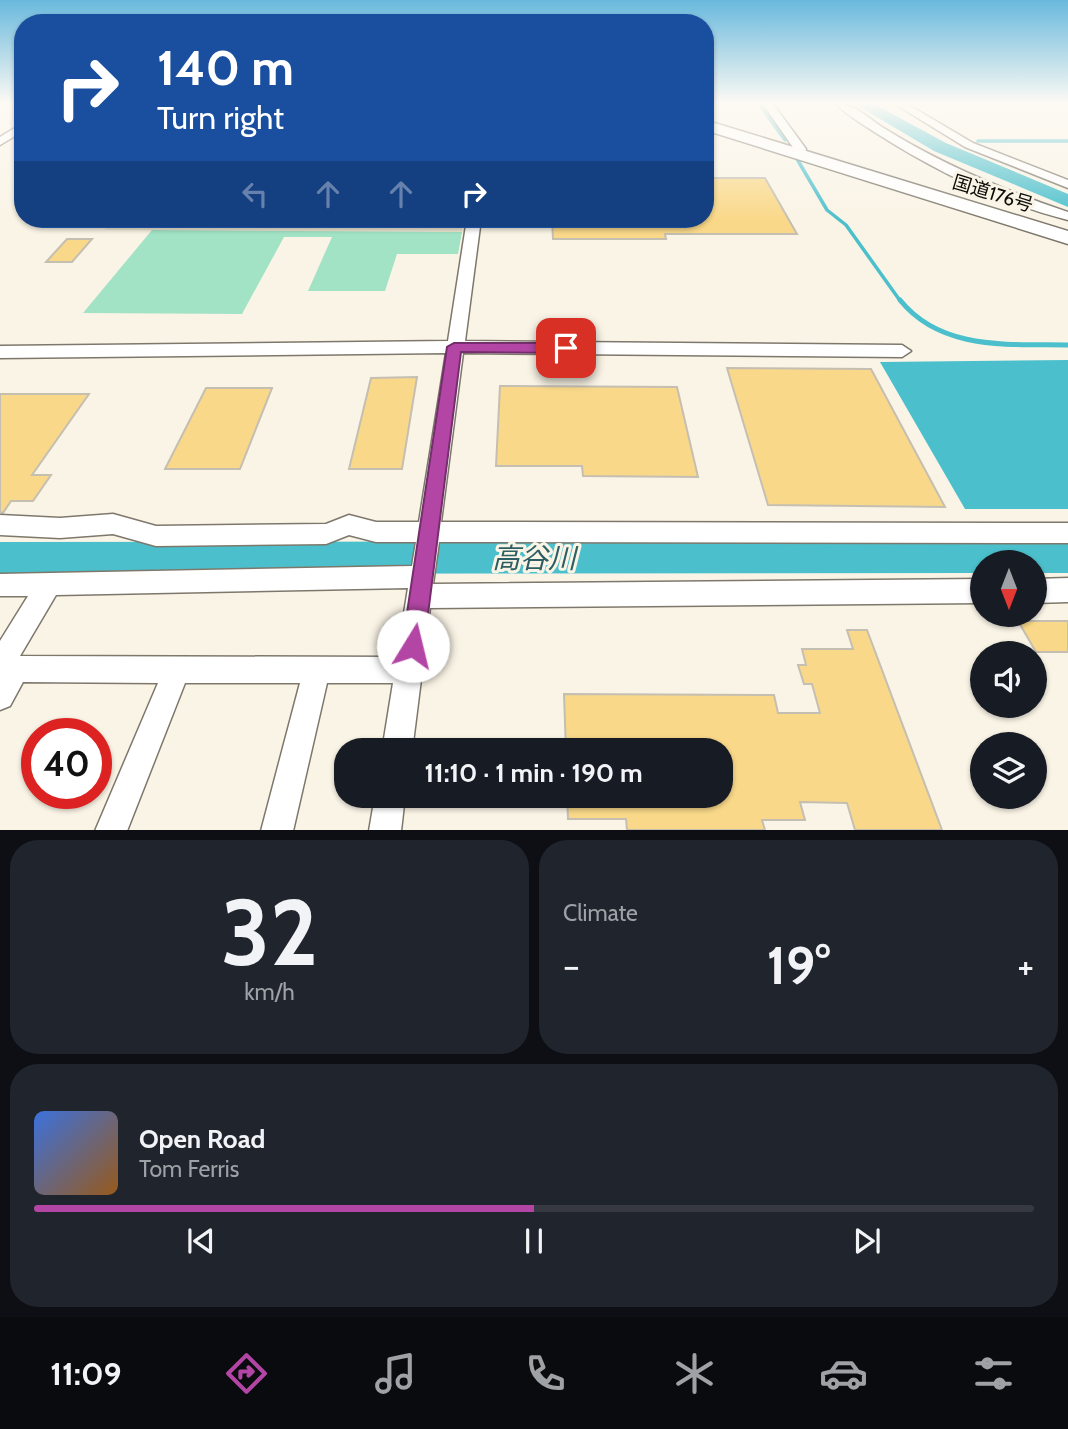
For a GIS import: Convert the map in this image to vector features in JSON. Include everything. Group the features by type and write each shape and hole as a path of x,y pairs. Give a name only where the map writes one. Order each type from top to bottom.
{"highway":[{"name":"国道176号","path":"761,143 1068,238"}],"street":[{"path":"796,143 800,155"},
{"path":"897,143 947,170 1068,216"},
{"path":"965,143 1068,184"},
{"path":"399,738 473,228"},
{"path":"0,352 454,347 902,351"},
{"path":"0,525 60,528 113,524 156,536 326,534 349,525 376,533 429,537 1068,533"},
{"path":"0,665 49,584"},
{"path":"0,585 970,591"},
{"path":"1047,591 1068,590"},
{"path":"0,696 16,669 409,670"},
{"path":"111,830 177,670"},
{"path":"277,830 317,670"},
{"path":"385,830 388,808"}],"shaded area":[{"path":"106,228 462,228 462,232 104,230"}],"green space":[{"path":"152,230 462,232 458,254 397,254 385,291 308,291 332,237 284,237 242,314 83,313"}],"water":[{"path":"1068,360 1068,509 965,509 880,362"}],"building":[{"path":"714,178 765,178 797,234 665,234 666,239 553,239 552,228 714,228"},
{"path":"67,239 92,239 72,262 46,262"},
{"path":"727,368 871,369 945,507 768,505"},
{"path":"417,377 402,469 349,469 371,378"},
{"path":"500,386 677,387 698,477 583,476 582,466 496,466"},
{"path":"206,388 272,388 240,469 165,469"},
{"path":"0,394 89,394 32,475 51,475 33,501 11,501 3,513 0,512"},
{"path":"1047,621 1068,621 1068,652 1047,652 1047,641 1030,641 1021,627 1047,627"},
{"path":"847,630 867,630 942,830 855,830 847,803 800,802 805,820 762,820 765,830 627,830 626,819 568,819 568,808 733,808 733,738 566,738 564,694 774,695 778,713 820,713 812,684 804,684 798,665 806,665 802,649 853,649"}],"waterway":[{"path":"932,143 1068,201"},
{"path":"797,159 827,210 846,225 901,302"},
{"path":"900,300 917,317 956,336 1000,344 1068,345"},
{"name":"高谷川","path":"0,558 1068,557"}],"route":[{"path":"413,646 454,347 566,348"}]}
